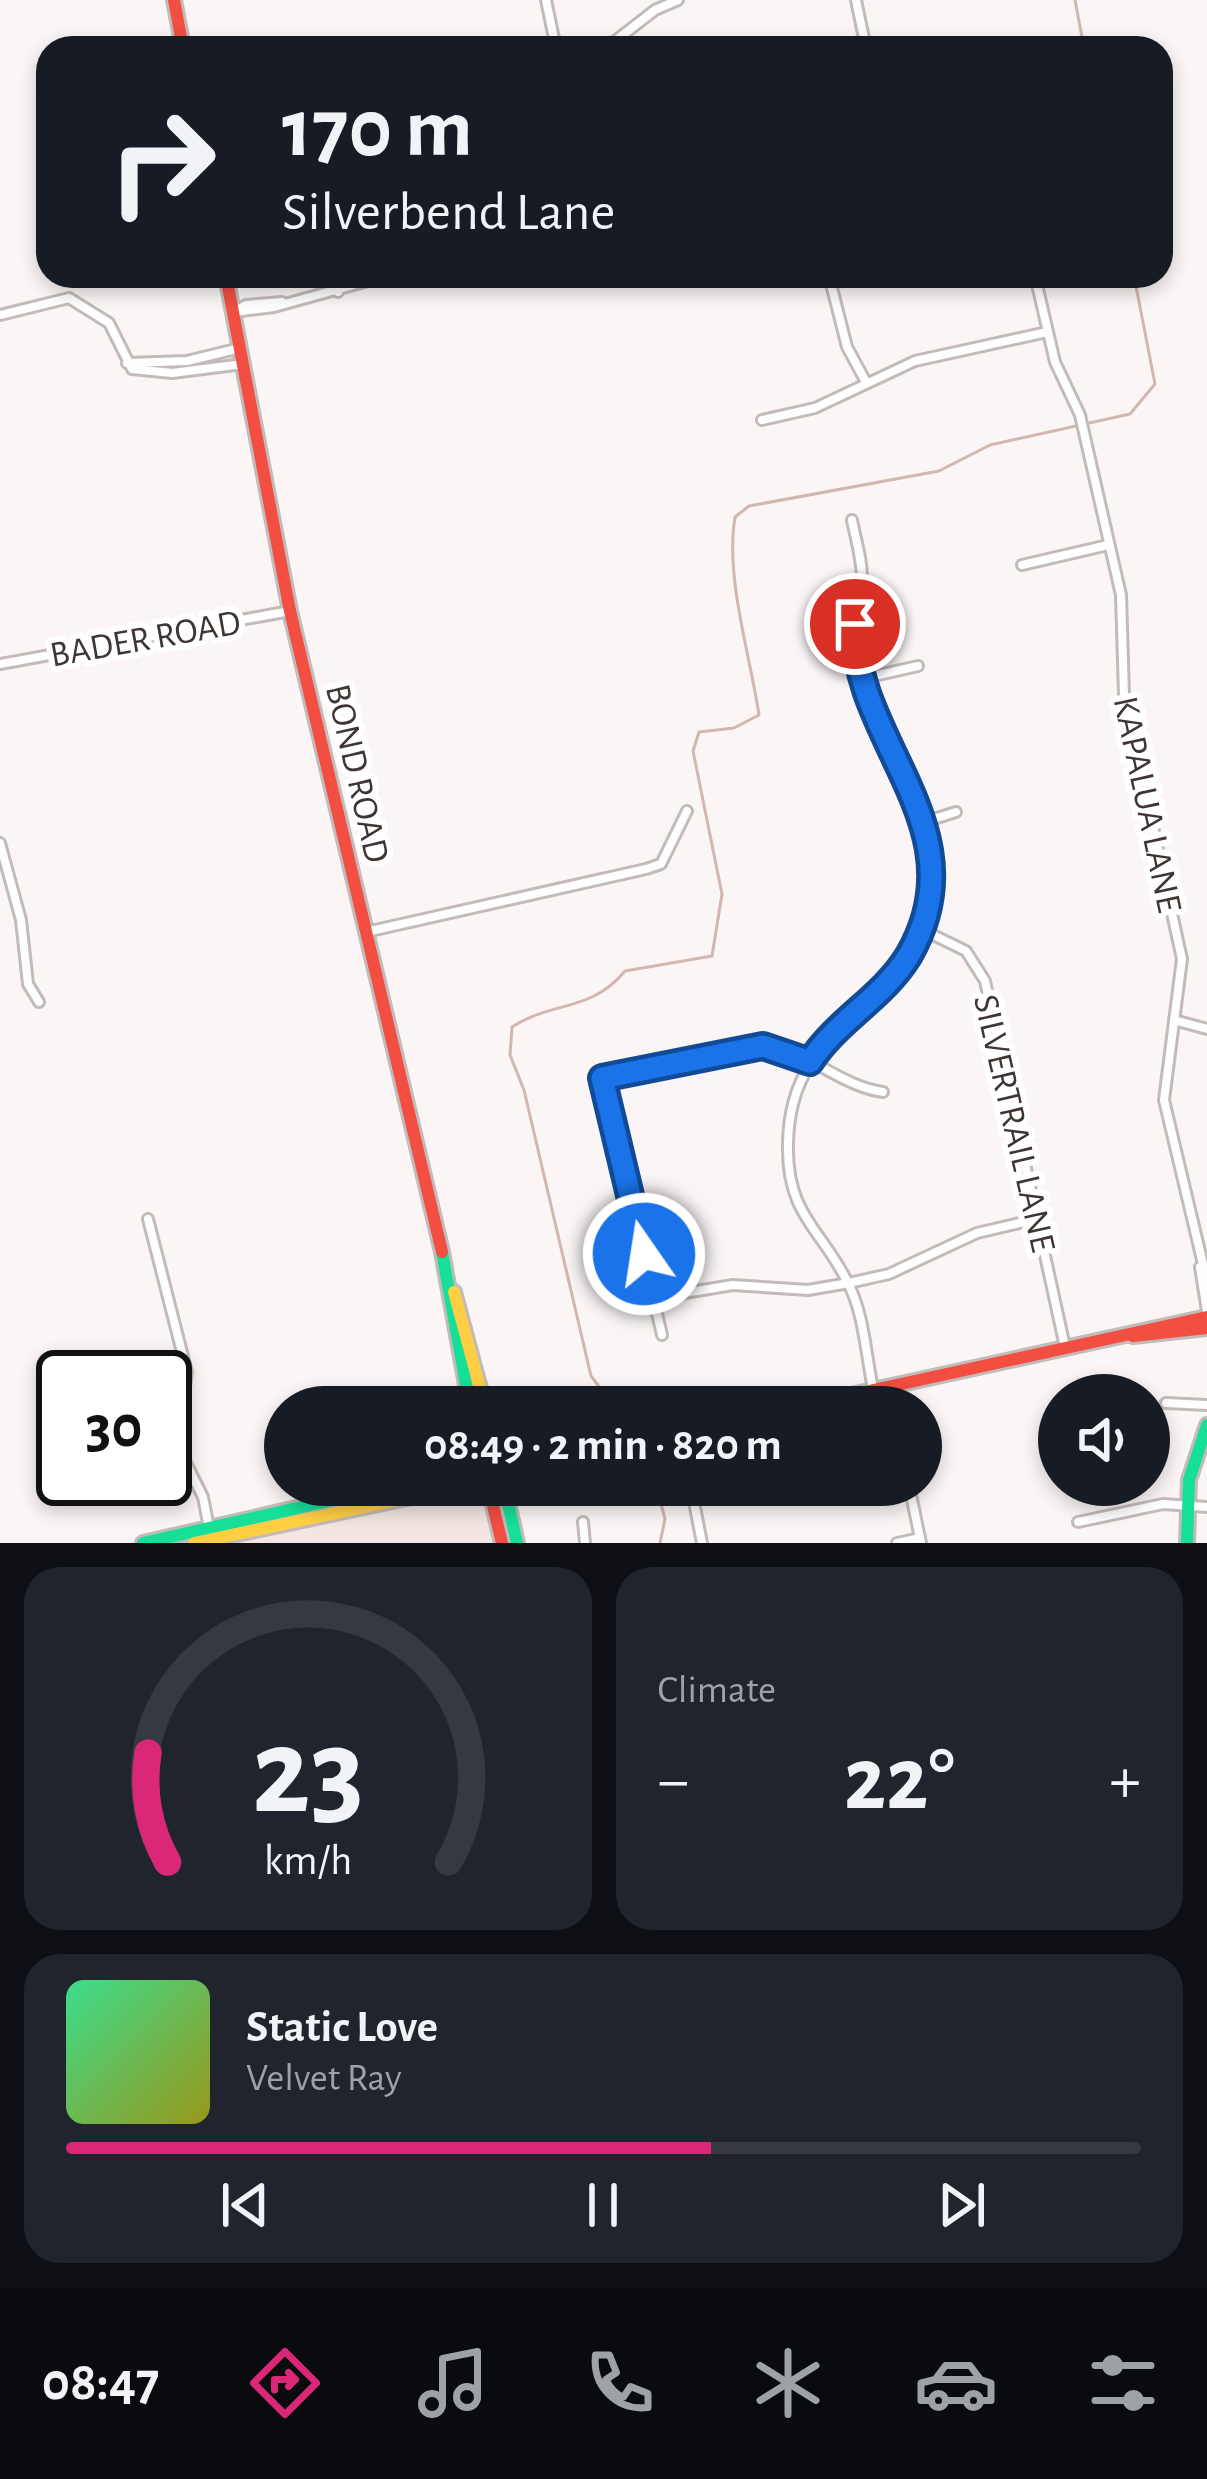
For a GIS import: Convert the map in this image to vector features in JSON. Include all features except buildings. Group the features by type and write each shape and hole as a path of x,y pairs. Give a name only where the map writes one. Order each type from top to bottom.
{"main road":[{"path":"174,0 181,36"},
{"name":"BOND ROAD","path":"228,288 290,611 449,1280 480,1386"},
{"name":"BOND ROAD","path":"449,1280 466,1386"},
{"path":"887,1386 1130,1336 1207,1314"},
{"path":"1130,1336 1148,1339 1207,1328"},
{"path":"456,1336 464,1342 479,1386"},
{"path":"1187,1543 1184,1506 1207,1425"},
{"path":"147,1543 306,1506"},
{"path":"194,1543 369,1506"},
{"path":"493,1506 502,1543"},
{"path":"509,1506 517,1543"}],"street":[{"path":"546,0 554,36"},
{"path":"621,36 655,10 678,0"},
{"path":"856,0 864,36"},
{"path":"337,288 338,292"},
{"path":"233,312 350,288"},
{"path":"832,288 847,347 866,382"},
{"name":"KAPALUA LANE","path":"1038,288 1047,332 1079,415 1124,614 1124,695 1182,958 1164,1100 1207,1314"},
{"path":"0,316 56,297 84,304 109,323 127,363 139,371 172,373 243,364"},
{"path":"762,420 815,408 915,361 1047,332"},
{"path":"127,363 187,361 240,348"},
{"path":"852,520 862,569 856,649 924,822 931,878 921,929 893,977 831,1034 810,1062 790,1119 789,1171 807,1224 849,1283 872,1386"},
{"path":"1022,565 1108,544"},
{"name":"BADER ROAD","path":"0,664 290,611"},
{"path":"865,678 918,666"},
{"path":"366,932 646,869 661,863 687,811"},
{"path":"924,822 956,812"},
{"path":"0,843 21,920 28,984 39,1002"},
{"name":"SILVERTRAIL LANE","path":"921,929 966,951 985,981 1065,1349"},
{"path":"1174,1020 1207,1029"},
{"path":"662,1335 602,1078 763,1046 810,1062 843,1081 883,1092"},
{"path":"148,1219 187,1372 177,1445 203,1497 209,1528"},
{"path":"654,1298 733,1285 808,1290 849,1283 889,1274 977,1233 1037,1220"},
{"name":"KAPALUA LANE","path":"1200,1265 1207,1281"},
{"path":"1170,1403 1207,1405"},
{"path":"1078,1522 1162,1504 1207,1507"},
{"path":"695,1506 702,1543"},
{"path":"897,1543 920,1541 913,1506"},
{"path":"584,1522 585,1543"}],"shaded area":[{"path":"408,1506 489,1506 497,1543 229,1543"}],"waterway":[{"path":"1075,0 1082,36"},
{"path":"599,1386 591,1376 524,1090 510,1055 512,1027 598,994 625,971 712,956 722,894 693,751 699,732 734,728 759,715 736,590 735,517 749,506 939,471 990,445 1130,414 1155,384 1136,288"},
{"path":"660,1543 665,1519 662,1506"}],"traffic: fast":[{"path":"442,1252 466,1386"},
{"path":"1187,1543 1189,1480 1207,1425"},
{"path":"143,1543 306,1506"},
{"path":"509,1506 517,1543"}],"traffic: slow":[{"path":"454,1292 479,1386"},
{"path":"194,1543 369,1506"}],"traffic: jam":[{"path":"174,0 181,36"},
{"path":"228,288 290,611 442,1252"},
{"path":"892,1386 1207,1317"},
{"path":"1133,1336 1207,1328"},
{"path":"493,1506 502,1543"}],"route":[{"path":"644,1254 602,1078 763,1046 784,1049 810,1062 843,1021 884,988 921,929 931,878 928,840 859,663 855,624"}]}
